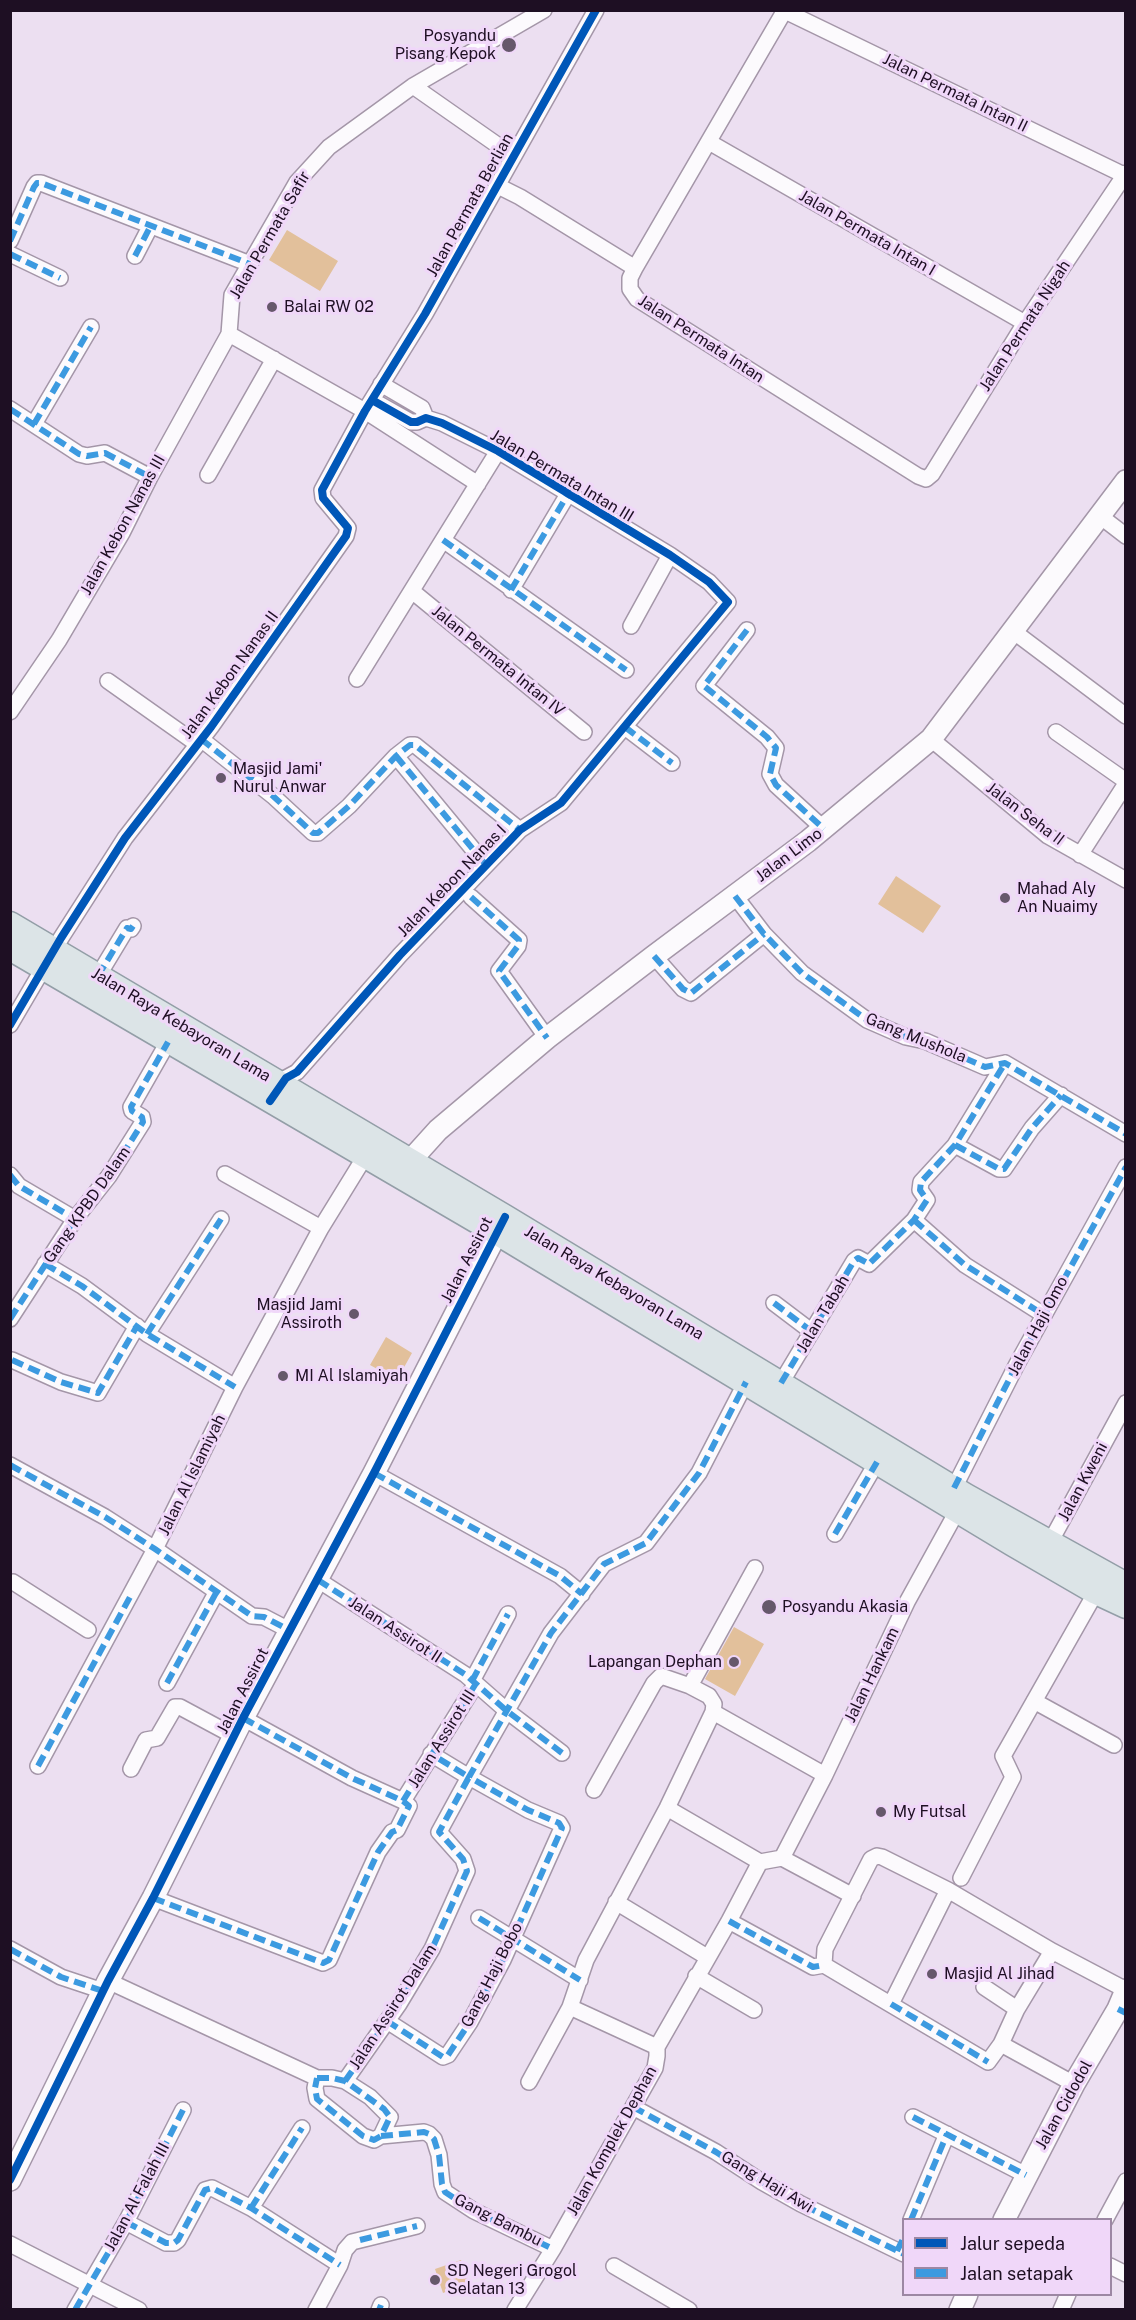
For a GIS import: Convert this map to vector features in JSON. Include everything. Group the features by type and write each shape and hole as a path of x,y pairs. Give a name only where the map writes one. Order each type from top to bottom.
{"main road":[{"name":"Jalan Raya Kebayoran Lama","path":"13,937 49,959 168,1042 276,1093"},
{"name":"Jalan Raya Kebayoran Lama","path":"49,959 98,976 276,1093 722,1358 781,1383 1045,1552 1096,1592 1125,1606"},
{"name":"Jalan Raya Kebayoran Lama","path":"722,1358 746,1382 877,1462 959,1498"},
{"name":"Jalan Raya Kebayoran Lama","path":"1045,1552 1125,1586"}],"street":[{"name":"Jalan Permata Safir","path":"229,334 232,295 297,182 311,165 337,141 412,86 544,10"},
{"name":"Jalan Permata Berlian","path":"368,406 425,314 596,10"},
{"name":"Jalan Permata Intan","path":"785,11 635,268 629,285 631,293 637,299 926,479"},
{"name":"Jalan Permata Intan II","path":"785,11 1125,174"},
{"path":"412,86 513,156"},
{"name":"Jalan Permata Intan I","path":"710,142 1026,323"},
{"name":"Jalan Permata Nigah","path":"926,479 932,474 1026,323 1125,174"},
{"path":"10,241 28,198 37,183 250,264"},
{"path":"496,185 520,197 635,268"},
{"path":"135,256 150,227"},
{"path":"10,254 60,278"},
{"path":"34,424 91,327"},
{"path":"229,334 273,359 368,406 478,484"},
{"name":"Jalan Kebon Nanas III","path":"10,712 59,640 122,532 229,334"},
{"path":"208,475 273,359"},
{"name":"Jalan Permata Intan III","path":"381,384 422,408 426,418"},
{"name":"Jalan Permata Intan III","path":"368,406 411,422 426,418 442,423 498,451 670,555 709,582 728,602"},
{"name":"Jalan Kebon Nanas II","path":"10,1025 125,838 199,741 348,532 346,525 321,494 368,406"},
{"path":"10,409 79,454 87,456 105,453 150,477"},
{"path":"357,679 498,451"},
{"name":"Jalan Limo","path":"405,1169 438,1130 547,1038 824,829 931,739 1125,480"},
{"path":"511,590 568,494"},
{"path":"1100,516 1125,536"},
{"path":"443,540 626,670"},
{"path":"632,626 670,555"},
{"name":"Jalan Permata Intan IV","path":"412,591 585,732"},
{"name":"Jalan Kebon Nanas I","path":"276,1093 286,1078 297,1072 400,955 520,830 561,803 728,602"},
{"path":"747,630 704,686 768,737 776,748 771,774 776,785 824,829"},
{"path":"1013,631 1125,716"},
{"path":"108,681 199,741 316,833 349,806 405,747 415,745 520,830"},
{"path":"625,727 672,763"},
{"path":"1056,732 1123,779 1125,785 1080,855"},
{"name":"Jalan Seha II","path":"931,739 1048,836 1125,880"},
{"path":"396,756 486,865"},
{"name":"Gang Mushola","path":"735,896 764,934 802,973 867,1020 906,1037 925,1041 985,1067 1005,1063"},
{"path":"471,897 519,940 518,946 499,971 547,1038"},
{"path":"98,976 127,928 132,926"},
{"path":"654,956 683,989 691,993 764,934"},
{"name":"Gang KPBD Dalam","path":"10,1319 75,1219 109,1176 143,1122 142,1117 130,1109 168,1042"},
{"path":"1005,1063 1125,1134"},
{"name":"Jalan Tabah","path":"781,1383 856,1259 869,1264 914,1220 927,1200 919,1185 956,1145 1005,1063"},
{"path":"956,1145 999,1169 1004,1169 1032,1128 1061,1095"},
{"name":"Jalan Al Islamiyah","path":"290,1630 264,1617 254,1618 156,1549 235,1386 321,1228 370,1148"},
{"name":"Jalan Haji Omo","path":"959,1498 1044,1315 1124,1171"},
{"path":"225,1174 321,1228"},
{"path":"10,1175 20,1186 75,1219"},
{"path":"11,1360 61,1382 98,1393 221,1219"},
{"path":"914,1220 965,1265 1044,1315"},
{"name":"Jalan Assirot","path":"10,2180 105,1986 153,1898 290,1630 375,1473 500,1225"},
{"path":"45,1264 82,1286 142,1330 235,1386"},
{"path":"774,1303 812,1331"},
{"name":"Jalan Assirot Dalam","path":"345,2081 387,2021 432,1949 467,1871 463,1859 439,1832 551,1634 604,1564 646,1543 699,1473 746,1382"},
{"name":"Jalan Kweni","path":"1045,1552 1125,1403"},
{"path":"835,1534 877,1462"},
{"path":"10,1466 105,1517 156,1549 38,1766"},
{"path":"375,1473 560,1576 582,1594"},
{"name":"Jalan Hankam","path":"782,1858 825,1775 959,1498"},
{"path":"690,1686 756,1569"},
{"name":"Jalan Assirot II","path":"318,1580 466,1675 473,1683"},
{"path":"11,1583 88,1630"},
{"path":"961,1878 1013,1777 1003,1756 1096,1592"},
{"path":"167,1683 216,1593"},
{"name":"Jalan Assirot III","path":"130,1769 146,1740 157,1738 175,1707 180,1707 239,1727 404,1802 473,1683 508,1614"},
{"path":"529,2082 570,2007 586,1960 667,1808 713,1712 714,1704 709,1696 662,1676 654,1683 594,1790"},
{"path":"473,1683 562,1753"},
{"path":"1034,1701 1114,1745"},
{"path":"713,1712 825,1775"},
{"path":"431,1754 469,1777"},
{"name":"Gang Haji Bobo","path":"387,2021 435,2053 443,2057 448,2055 480,2003 512,1940 562,1828 559,1823 528,1810 469,1777"},
{"path":"153,1898 323,1963 328,1960 378,1852 392,1832 397,1830 409,1806 404,1802"},
{"path":"667,1808 760,1862 782,1858 853,1896"},
{"path":"824,1965 825,1949 871,1859 877,1856 948,1890 1052,1951 1124,2001"},
{"path":"657,2047 760,1862"},
{"path":"891,2004 948,1890"},
{"path":"616,1902 707,1957"},
{"path":"479,1918 580,1980"},
{"path":"729,1921 813,1966 824,1965 988,2062 1052,1951"},
{"name":"Jalan Assirot Dalam","path":"10,1949 61,1977 105,1986 317,2078 345,2081 370,2097 390,2117 381,2136"},
{"path":"696,1976 754,2010"},
{"path":"984,1987 1017,2009"},
{"name":"Jalan Cidodol","path":"1005,2218 1074,2084 1124,2001"},
{"name":"Jalan Komplek Dephan","path":"515,2310 553,2248 655,2068 657,2047 570,2007"},
{"path":"1000,2044 1074,2084"},
{"path":"317,2078 315,2088 317,2099 363,2136 374,2140 381,2136"},
{"name":"Gang Haji Awi","path":"633,2107 716,2152 755,2178 801,2204 901,2248"},
{"name":"Jalan Al Falah III","path":"75,2310 126,2222 183,2110"},
{"path":"913,2117 1026,2175"},
{"path":"251,2208 302,2128"},
{"name":"Gang Bambu","path":"381,2136 424,2132 429,2134 434,2139 439,2154 445,2192 474,2211 553,2248"},
{"path":"912,2218 947,2134"},
{"path":"1106,2218 1125,2181"},
{"path":"126,2222 166,2243 171,2243 178,2240 207,2188 212,2188 251,2208 340,2265"},
{"path":"316,2310 340,2265 345,2250 352,2242 417,2226"},
{"path":"10,2244 139,2310"},
{"path":"614,2266 689,2310"},
{"path":"960,2310 967,2296"},
{"path":"1061,2310 1068,2296"}],"shaded area":[{"path":"287,230 338,261 320,291 269,260"},
{"path":"896,876 941,906 923,933 878,904"},
{"path":"386,1337 412,1353 397,1380 370,1365"},
{"name":"Lapangan Dephan","path":"734,1627 764,1644 735,1696 705,1679"},
{"path":"461,2260 469,2283 443,2293 435,2269"}],"marked path":[{"path":"10,241 34,187 37,183 41,183 250,264"},
{"path":"135,256 150,227"},
{"path":"10,254 60,278"},
{"path":"34,424 91,327"},
{"path":"10,409 79,454 87,456 105,453 150,477"},
{"path":"511,590 568,494"},
{"path":"443,540 626,670"},
{"path":"747,630 704,686 767,737 776,748 770,774 776,785 824,829"},
{"path":"625,727 672,763"},
{"path":"201,739 273,796 313,833 318,833 349,806 396,756 410,745 415,745 520,830"},
{"path":"396,756 486,865"},
{"path":"735,896 764,934 802,973 867,1020 906,1037 925,1041 985,1067 1005,1063 1126,1134"},
{"path":"471,897 519,940 518,946 499,971 547,1038"},
{"path":"98,976 127,928 131,929 133,926"},
{"path":"654,956 683,989 691,993 764,934"},
{"path":"10,1319 75,1219 109,1176 143,1122 142,1117 132,1111 131,1107 168,1042"},
{"path":"781,1383 854,1261 858,1258 869,1264 914,1220 927,1200 920,1190 921,1182 955,1145 1005,1063"},
{"path":"955,1145 999,1169 1004,1169 1032,1128 1061,1095"},
{"path":"954,1488 1017,1364 1126,1167"},
{"path":"10,1175 19,1186 75,1219"},
{"path":"147,1334 221,1219"},
{"path":"914,1220 965,1265 1044,1315"},
{"path":"45,1264 82,1286 147,1334 235,1387"},
{"path":"774,1303 811,1331"},
{"path":"12,1360 61,1382 98,1393 137,1326"},
{"path":"387,2021 443,2057 448,2055 470,2022 503,1960 562,1828 559,1823 528,1810 469,1777 551,1633 604,1564 646,1543 699,1473 746,1382"},
{"path":"835,1534 877,1462"},
{"path":"10,1465 105,1517 252,1616 264,1617 289,1630"},
{"path":"374,1473 560,1576 582,1594"},
{"path":"318,1580 466,1675 507,1711 562,1753"},
{"path":"167,1683 216,1593"},
{"path":"38,1766 130,1597"},
{"path":"472,1681 508,1614"},
{"path":"243,1718 352,1778 403,1801 475,1685"},
{"path":"345,2081 399,2004 432,1949 467,1871 463,1859 439,1832 469,1777 431,1754"},
{"path":"153,1898 323,1963 329,1960 378,1852 392,1832 397,1830 409,1806 403,1801"},
{"path":"479,1918 580,1980"},
{"path":"729,1921 813,1967 824,1965"},
{"path":"10,1949 61,1977 103,1991"},
{"path":"891,2004 988,2062"},
{"path":"1118,2009 1126,2013"},
{"path":"317,2078 345,2081 384,2109 390,2117 381,2136 374,2140 363,2136 317,2099 315,2088 317,2078"},
{"path":"633,2107 716,2152 801,2204 902,2253"},
{"path":"75,2310 126,2222 183,2110"},
{"path":"913,2117 1026,2175"},
{"path":"251,2208 302,2128"},
{"path":"381,2136 424,2132 429,2134 434,2139 439,2155 445,2192 474,2211 553,2249"},
{"path":"912,2218 947,2134"},
{"path":"126,2222 166,2243 174,2243 178,2240 205,2190 212,2188 251,2208 340,2265"},
{"path":"360,2240 417,2226"},
{"path":"897,2251 902,2241"},
{"path":"379,2310 381,2305"}],"cycle path":[{"path":"10,1025 61,938 125,838 211,727 346,536 348,528 323,498 322,490 365,411 425,314 596,10"},
{"path":"270,1101 286,1078 297,1072 400,955 520,830 561,803 728,602 709,582 670,555 498,451 442,423 426,418 411,422 372,400"},
{"path":"10,2180 108,1981 153,1898 243,1718 374,1473 505,1217"}],"place":[{"name":"Posyandu Pisang Kepok","path":"509,45"},
{"name":"Balai RW 02","path":"272,307"},
{"name":"Masjid Jami' Nurul Anwar","path":"221,778"},
{"name":"Mahad Aly An Nuaimy","path":"1005,898"},
{"name":"Masjid Jami Assiroth","path":"354,1314"},
{"name":"MI Al Islamiyah","path":"283,1376"},
{"name":"Posyandu Akasia","path":"769,1607"},
{"name":"Lapangan Dephan","path":"734,1662"},
{"name":"My Futsal","path":"881,1812"},
{"name":"Masjid Al Jihad","path":"932,1974"},
{"name":"SD Negeri Grogol Selatan 13","path":"435,2280"}]}
